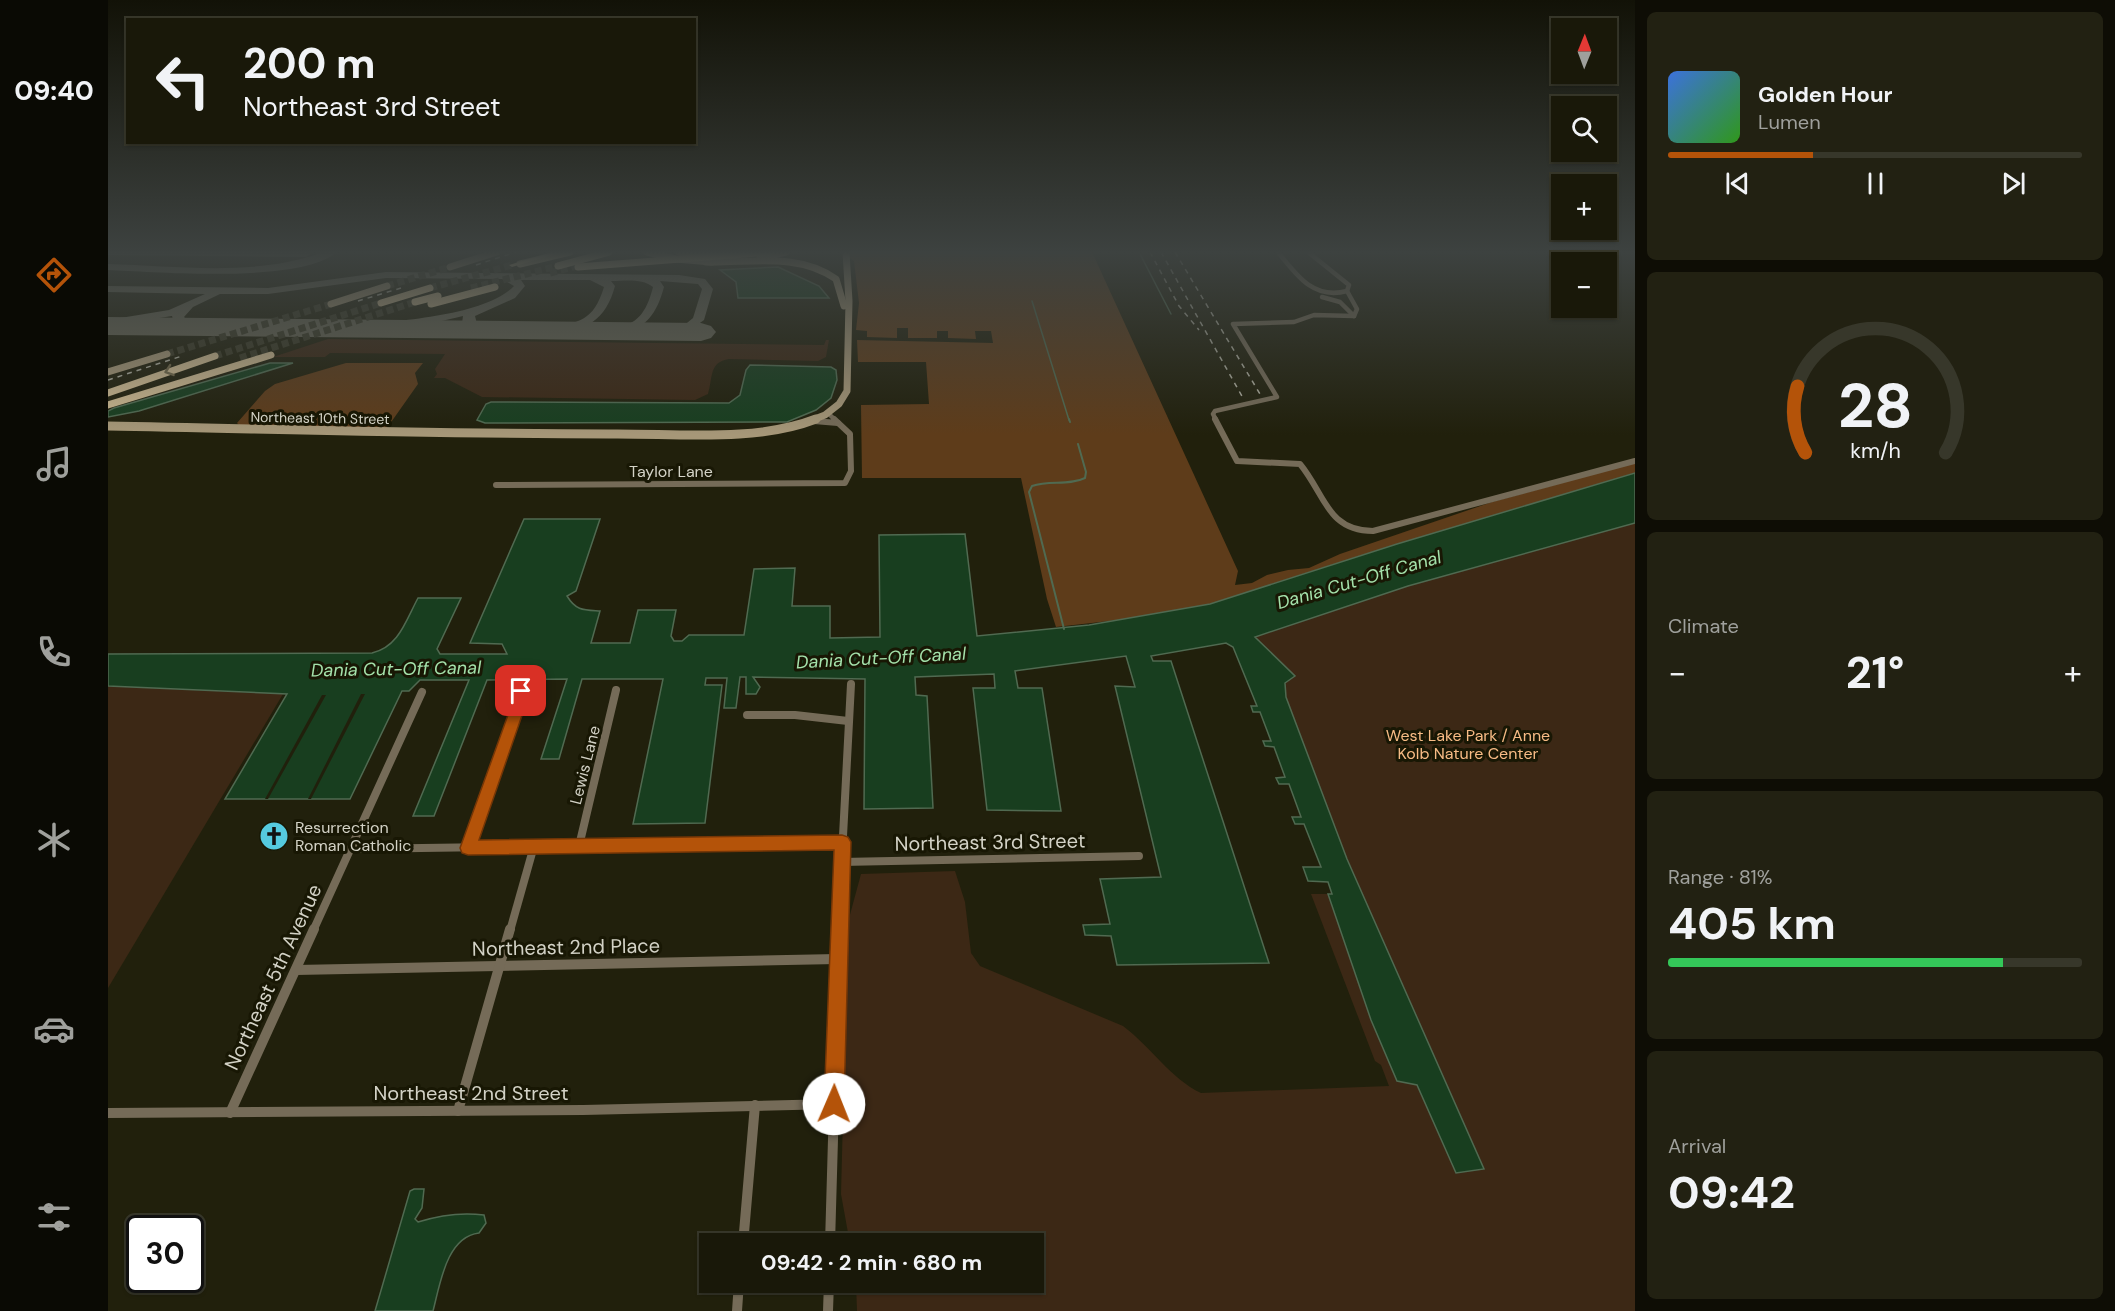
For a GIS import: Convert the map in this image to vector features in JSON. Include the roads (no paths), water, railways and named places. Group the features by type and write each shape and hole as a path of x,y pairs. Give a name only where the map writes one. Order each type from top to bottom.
{"main road":[{"path":"108,403 271,355"},
{"path":"108,393 215,356"},
{"path":"108,403 240,358"}],"street":[{"path":"843,313 849,336"},
{"path":"843,424 828,413 842,400 849,386 848,313"},
{"path":"1354,316 1314,315 1294,322 1233,324 1277,397 1215,411 1213,414 1237,461 1300,464 1331,514 1349,530 1373,531 1635,461"},
{"path":"108,372 167,354"},
{"name":"Northeast 10th Street","path":"108,426 375,435 769,432 811,422 828,413"},
{"path":"811,422 830,420 843,424"},
{"name":"Taylor Lane","path":"496,485 845,483 851,471 850,434 843,424"},
{"name":"Northeast 10th Street","path":"108,431 531,434"},
{"path":"375,435 389,432"},
{"path":"830,1233 837,959 851,684"},
{"name":"Lewis Lane","path":"579,846 616,690"},
{"path":"468,848 520,701 521,691"},
{"name":"Northeast 5th Avenue","path":"230,1113 422,692"},
{"path":"747,716 795,715 848,721"},
{"path":"351,849 842,842"},
{"path":"458,1111 534,846"},
{"name":"Northeast 3rd Street","path":"842,862 1139,856"},
{"name":"Northeast 2nd Place","path":"297,970 837,959"},
{"name":"Northeast 2nd Street","path":"108,1113 458,1111 834,1104"},
{"path":"744,1233 755,1105"},
{"path":"737,1311 738,1293"},
{"path":"828,1311 829,1293"}],"water":[{"path":"270,363 293,363 139,411 108,417 108,411 114,408"},
{"path":"750,365 831,367 836,370 837,380 831,398 816,410 787,422 485,423 477,420 486,404 491,402 729,403 740,395 746,370"},
{"name":"Dania Cut-Off Canal","path":"1635,473 1635,523 1408,586 1255,637 1295,676 1285,683 1286,697 1347,859 1484,1169 1456,1173 1417,1085 1397,1081 1371,1020 1328,894 1332,894 1328,882 1308,881 1303,867 1321,867 1304,824 1295,824 1292,817 1301,817 1289,784 1279,784 1276,778 1285,777 1274,747 1265,746 1263,741 1271,741 1260,712 1253,712 1251,706 1257,706 1233,647 1226,643 1151,656 1153,661 1171,661 1269,963 1117,965 1111,936 1085,935 1083,925 1110,924 1100,879 1161,877 1115,686 1135,687 1126,656 1015,671 1018,688 1042,688 1061,811 987,810 973,688 995,688 994,674 915,677 916,695 927,696 933,808 864,809 865,679 753,677 760,687 756,694 746,694 746,677 740,677 736,708 724,708 727,678 706,678 705,685 722,685 705,823 633,824 663,679 582,679 559,759 541,759 567,679 487,680 434,816 413,816 469,680 420,680 409,691 402,691 350,799 225,799 287,694 108,686 108,654 372,653 381,650 395,639 418,598 461,598 437,649 440,654 507,654 502,644 470,643 524,519 600,519 576,591 567,596 577,607 600,611 591,643 630,643 638,610 676,610 671,636 674,641 682,641 689,635 744,635 754,569 795,568 792,606 830,606 830,638 880,637 879,535 965,534 977,636 1089,625 1210,604 1397,544"},
{"path":"424,1189 422,1208 415,1219 418,1222 442,1216 467,1214 484,1215 486,1223 479,1233 468,1236 459,1243 452,1253 442,1276 433,1311 375,1311 410,1191"}],"waterway":[{"path":"1036,313 1069,420"},
{"path":"1064,629 1029,492 1032,486 1039,484 1072,482 1085,478 1086,472 1078,444"}],"tunnel":[{"path":"167,354 301,313"},
{"path":"215,356 349,313"},
{"path":"240,358 380,313"}],"railway":[{"path":"1185,313 1199,330"},
{"path":"1195,313 1243,398"},
{"path":"1212,313 1260,394"},
{"path":"108,380 182,356"}],"place":[{"name":"Resurrection Roman Catholic","path":"274,836"}],"park label":[{"name":"West Lake Park / Anne Kolb Nature Center","path":"1468,744"}]}
